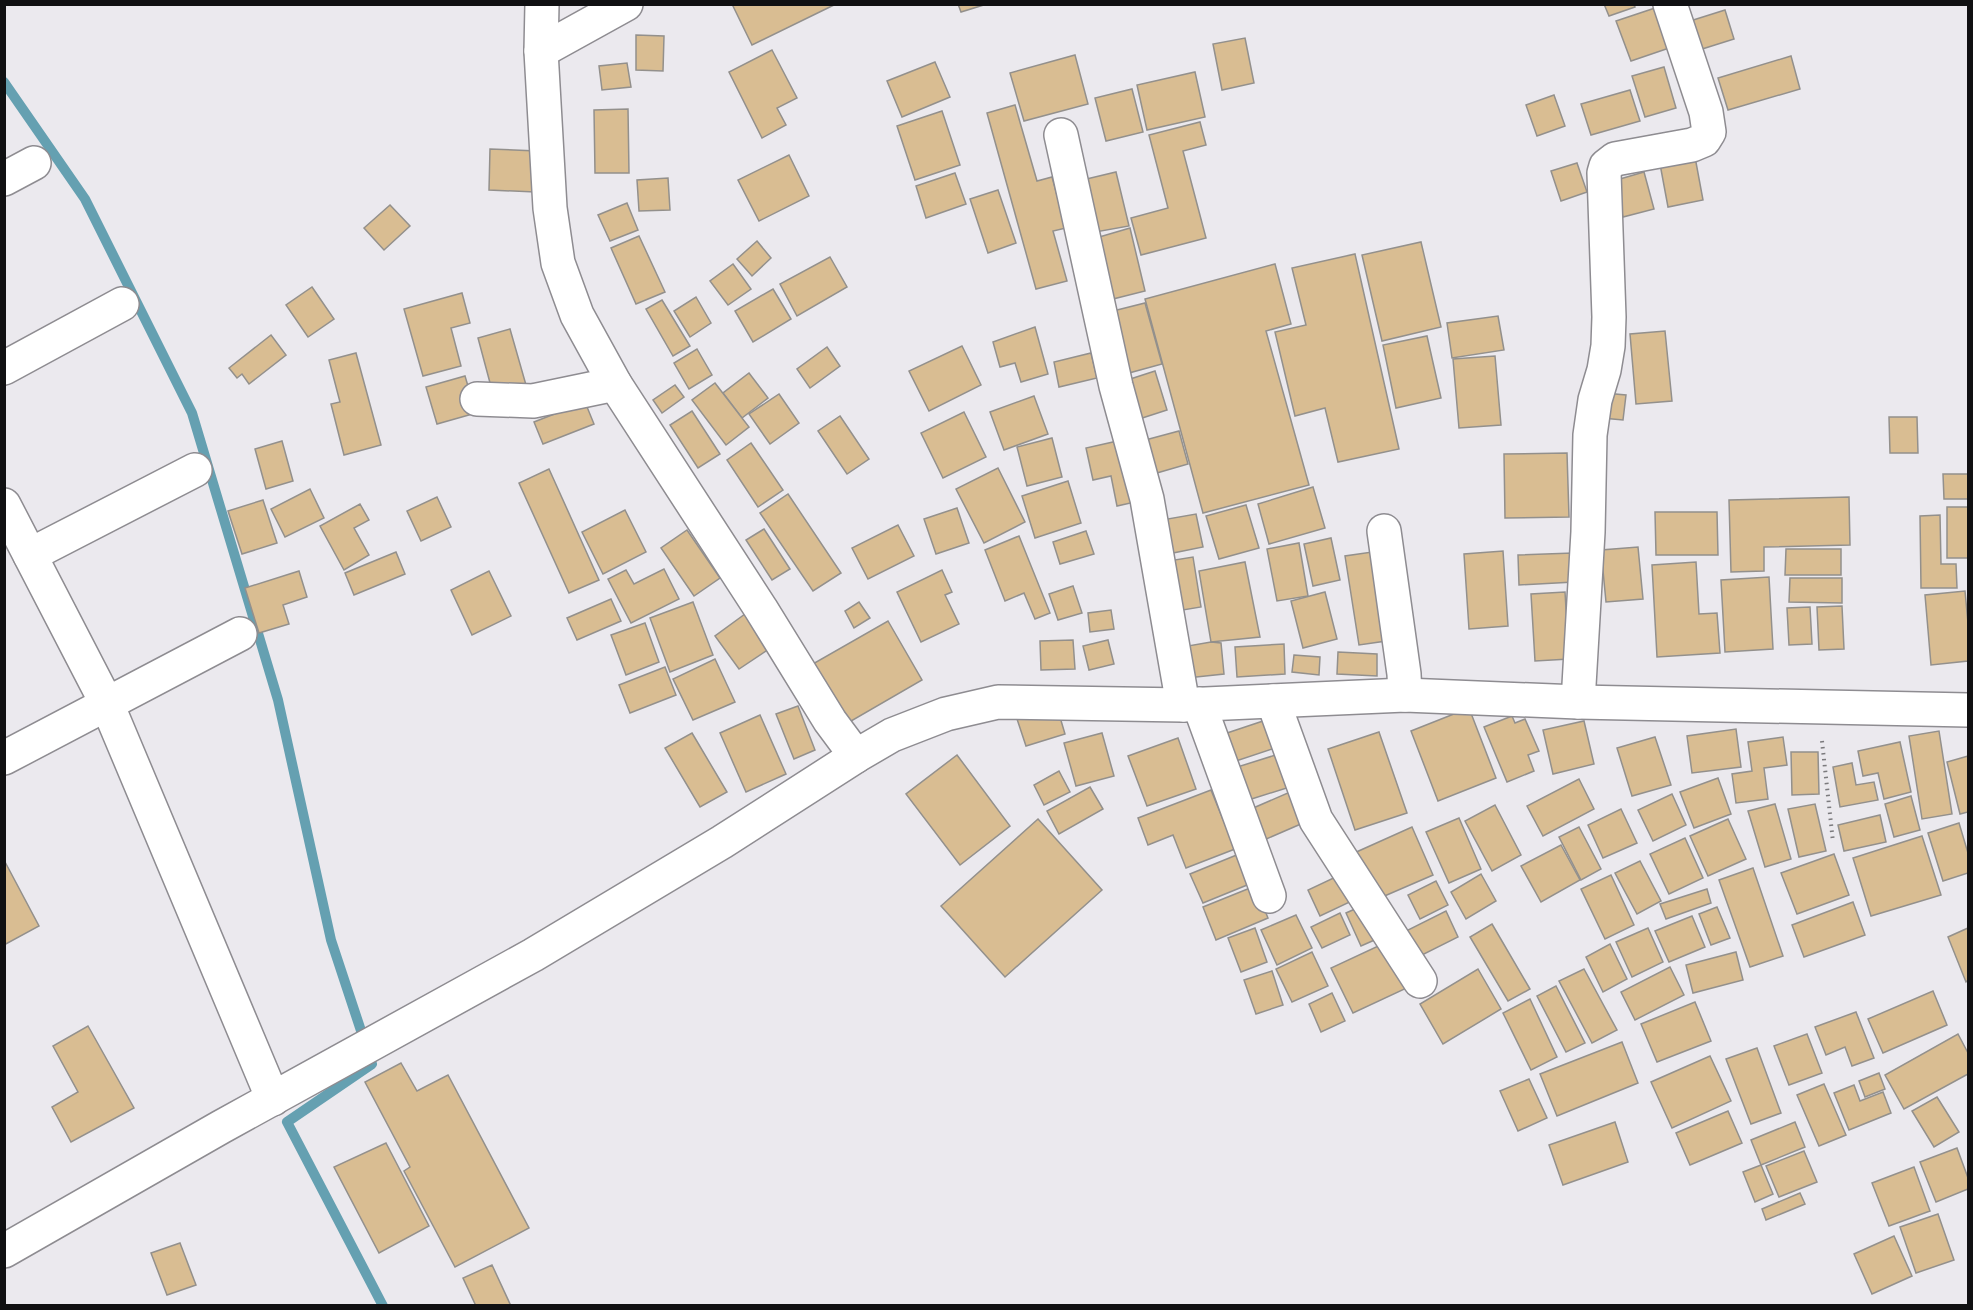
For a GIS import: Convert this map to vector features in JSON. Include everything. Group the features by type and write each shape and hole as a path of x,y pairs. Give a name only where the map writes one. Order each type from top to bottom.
{"street":[{"path":"542,4 541,51 550,208 558,263 577,315 615,384 762,609 830,721 856,756"},
{"path":"541,51 626,4"},
{"path":"1578,702 1588,532 1590,435 1595,400 1604,370 1608,345 1604,173 1606,166 1615,159 1692,145 1704,140 1709,132 1706,112 1670,4"},
{"path":"1061,135 1116,386 1147,499 1191,705 1269,896"},
{"path":"4,179 34,163"},
{"path":"4,368 122,304"},
{"path":"477,399 533,401 615,384"},
{"path":"30,555 195,470"},
{"path":"4,505 108,704 273,1099"},
{"path":"1384,531 1405,695"},
{"path":"4,758 240,634"},
{"path":"4,1251 533,955 722,842 892,735 946,714 998,702 1191,705 1405,695 1578,702 1968,710"},
{"path":"1273,701 1316,820 1420,981"}],"path":[{"path":"1819,707 1833,842"}],"building":[{"path":"732,4 836,4 752,45"},
{"path":"958,4 987,4 961,12"},
{"path":"1604,4 1634,4 1635,7 1609,16"},
{"path":"1661,6 1675,46 1631,61 1616,21"},
{"path":"1725,10 1734,39 1699,50 1690,21"},
{"path":"636,35 664,36 663,71 636,70"},
{"path":"1245,38 1254,83 1222,90 1213,44"},
{"path":"772,50 797,98 777,108 786,125 762,138 729,72"},
{"path":"1075,55 1088,104 1024,121 1010,73"},
{"path":"1791,56 1800,89 1728,110 1718,78"},
{"path":"935,62 950,97 902,117 887,81"},
{"path":"627,63 631,87 602,90 599,66"},
{"path":"1664,67 1676,108 1645,117 1632,76"},
{"path":"1195,72 1205,117 1147,130 1137,85"},
{"path":"1132,89 1143,132 1106,141 1095,98"},
{"path":"1630,90 1640,121 1591,135 1581,104"},
{"path":"1554,95 1565,126 1537,136 1526,105"},
{"path":"1015,105 1037,181 1052,177 1066,228 1053,231 1067,281 1036,289 987,113"},
{"path":"628,109 629,173 595,173 594,110"},
{"path":"942,111 960,165 915,180 897,126"},
{"path":"1200,122 1206,145 1183,151 1206,238 1141,255 1131,218 1168,208 1149,135"},
{"path":"490,149 537,151 535,192 489,190"},
{"path":"789,155 809,196 759,221 738,180"},
{"path":"1695,157 1703,200 1668,207 1660,164"},
{"path":"1577,163 1587,192 1561,201 1551,171"},
{"path":"1116,172 1129,226 1090,233 1078,181"},
{"path":"1644,172 1654,209 1623,217 1613,181"},
{"path":"955,173 966,204 926,218 916,186"},
{"path":"668,178 670,210 639,211 637,180"},
{"path":"998,190 1016,243 988,253 970,199"},
{"path":"627,203 638,230 610,241 598,215"},
{"path":"390,205 410,226 384,250 364,228"},
{"path":"1130,228 1145,291 1105,301 1089,240"},
{"path":"639,236 665,292 636,304 611,248"},
{"path":"757,241 771,258 752,276 737,259"},
{"path":"1421,242 1441,327 1382,341 1362,255"},
{"path":"1355,254 1399,449 1338,462 1325,408 1295,416 1275,332 1306,325 1292,268"},
{"path":"830,257 847,287 797,316 780,284"},
{"path":"733,264 751,289 728,305 710,281"},
{"path":"1275,264 1291,324 1266,331 1309,485 1203,513 1145,299"},
{"path":"312,287 334,319 308,337 286,305"},
{"path":"773,289 791,319 753,342 735,311"},
{"path":"462,293 470,323 451,328 461,366 423,376 404,309"},
{"path":"696,297 711,323 690,337 674,311"},
{"path":"662,300 690,346 673,356 646,309"},
{"path":"1145,303 1162,364 1118,376 1101,314"},
{"path":"1498,316 1504,350 1452,358 1447,323"},
{"path":"1035,327 1048,374 1021,382 1015,363 1000,367 993,342"},
{"path":"510,329 526,385 493,394 478,338"},
{"path":"1665,331 1672,401 1636,404 1630,334"},
{"path":"271,335 286,355 249,384 242,374 237,378 229,368"},
{"path":"1427,336 1441,398 1396,408 1383,345"},
{"path":"962,346 981,385 929,411 909,371"},
{"path":"827,347 840,366 810,388 797,369"},
{"path":"697,349 712,375 689,389 674,363"},
{"path":"356,353 381,445 344,455 331,404 340,402 329,360"},
{"path":"1091,353 1097,378 1059,387 1054,362"},
{"path":"1495,356 1501,425 1459,428 1453,359"},
{"path":"1155,371 1167,410 1133,421 1121,382"},
{"path":"749,373 768,398 742,418 723,393"},
{"path":"465,376 476,413 437,424 426,387"},
{"path":"715,383 749,427 726,445 692,400"},
{"path":"675,385 684,397 662,413 653,400"},
{"path":"1604,393 1626,395 1623,420 1602,418"},
{"path":"779,394 799,423 770,444 749,414"},
{"path":"1034,396 1048,434 1004,450 990,412"},
{"path":"585,402 594,424 543,444 534,422"},
{"path":"692,411 720,454 698,468 670,425"},
{"path":"964,412 986,457 943,478 921,433"},
{"path":"840,416 869,459 847,474 818,431"},
{"path":"1889,417 1917,417 1918,453 1890,453"},
{"path":"1179,431 1188,464 1143,477 1134,443"},
{"path":"1052,438 1062,477 1027,486 1017,447"},
{"path":"1122,440 1135,502 1117,506 1111,476 1093,480 1086,448"},
{"path":"282,441 293,481 266,489 255,449"},
{"path":"751,443 783,490 758,507 727,460"},
{"path":"1567,453 1569,517 1505,518 1504,454"},
{"path":"998,468 1025,522 984,543 956,489"},
{"path":"549,469 599,580 569,593 519,483"},
{"path":"1943,474 1968,474 1968,499 1944,499"},
{"path":"1068,481 1081,523 1035,538 1022,496"},
{"path":"1313,487 1325,528 1269,544 1258,504"},
{"path":"310,489 324,518 285,537 271,509"},
{"path":"788,494 841,573 813,591 760,513"},
{"path":"437,497 451,527 421,541 407,511"},
{"path":"1849,497 1850,545 1764,547 1764,571 1731,572 1729,500"},
{"path":"263,500 277,543 242,554 228,511"},
{"path":"360,504 369,520 354,528 369,555 344,570 320,526"},
{"path":"1246,505 1259,548 1219,559 1206,516"},
{"path":"1947,507 1968,507 1968,558 1947,558"},
{"path":"957,508 969,543 936,554 924,519"},
{"path":"625,510 646,552 603,574 582,532"},
{"path":"1655,512 1717,512 1718,555 1656,555"},
{"path":"1196,514 1203,547 1163,555 1156,521"},
{"path":"1940,515 1941,564 1956,564 1957,588 1921,588 1920,516"},
{"path":"898,525 914,556 868,579 852,548"},
{"path":"764,529 790,569 772,580 746,540"},
{"path":"687,530 720,578 694,596 661,548"},
{"path":"1086,531 1094,554 1060,564 1053,542"},
{"path":"1019,536 1050,613 1035,619 1024,593 1005,601 985,550"},
{"path":"1331,538 1340,580 1313,586 1304,544"},
{"path":"1299,543 1308,596 1277,601 1267,549"},
{"path":"1638,547 1643,599 1606,602 1601,550"},
{"path":"1786,549 1841,549 1841,575 1785,575"},
{"path":"1503,551 1508,626 1469,629 1464,554"},
{"path":"396,552 405,574 354,595 345,573"},
{"path":"1372,552 1386,641 1359,645 1345,556"},
{"path":"1573,553 1574,582 1519,585 1518,555"},
{"path":"1193,557 1201,607 1171,612 1162,562"},
{"path":"1245,562 1260,637 1211,642 1199,571"},
{"path":"1696,562 1699,614 1717,613 1720,653 1657,657 1652,565"},
{"path":"664,569 679,599 631,623 608,579 626,570 634,584"},
{"path":"942,570 952,592 945,595 959,624 921,642 897,592"},
{"path":"299,571 307,597 283,605 289,624 259,633 245,588"},
{"path":"489,571 511,616 472,635 451,590"},
{"path":"1769,577 1773,649 1725,652 1721,580"},
{"path":"1790,578 1842,578 1842,603 1789,602"},
{"path":"1073,586 1082,613 1058,620 1049,594"},
{"path":"1965,591 1968,661 1931,665 1925,595"},
{"path":"1325,592 1337,639 1303,648 1291,601"},
{"path":"1565,592 1569,659 1535,661 1531,594"},
{"path":"611,599 621,621 577,640 567,618"},
{"path":"693,602 713,655 670,672 650,618"},
{"path":"859,602 870,618 854,628 845,611"},
{"path":"1842,606 1844,649 1819,650 1817,607"},
{"path":"1810,607 1812,644 1789,645 1787,608"},
{"path":"1111,610 1114,629 1090,632 1088,613"},
{"path":"745,614 769,649 739,669 715,636"},
{"path":"888,621 922,680 846,724 811,665"},
{"path":"645,623 659,662 626,675 611,635"},
{"path":"1073,640 1075,669 1041,670 1040,641"},
{"path":"1108,640 1114,664 1089,670 1083,646"},
{"path":"1211,642 1221,643 1224,674 1187,678 1182,647"},
{"path":"1284,644 1285,674 1237,677 1235,647"},
{"path":"1338,652 1377,654 1377,676 1337,674"},
{"path":"1294,655 1320,657 1319,675 1292,672"},
{"path":"715,659 735,702 693,720 673,679"},
{"path":"665,667 676,695 630,713 619,685"},
{"path":"798,706 815,750 794,759 776,714"},
{"path":"1057,707 1065,734 1026,746 1017,719"},
{"path":"1469,708 1496,778 1438,801 1411,731"},
{"path":"760,715 786,774 746,792 720,733"},
{"path":"1512,716 1515,723 1525,719 1539,751 1528,755 1534,771 1507,782 1484,727"},
{"path":"1269,719 1278,747 1227,764 1218,736"},
{"path":"1584,721 1594,764 1553,774 1543,730"},
{"path":"1736,729 1741,767 1692,773 1687,736"},
{"path":"1939,731 1952,814 1922,819 1909,736"},
{"path":"1379,732 1407,813 1355,830 1328,749"},
{"path":"692,733 727,792 700,807 665,748"},
{"path":"1102,733 1114,776 1076,786 1064,743"},
{"path":"1655,737 1671,785 1632,796 1617,748"},
{"path":"1783,737 1787,765 1764,768 1768,799 1736,803 1732,774 1752,771 1748,742"},
{"path":"1178,738 1196,789 1147,806 1128,756"},
{"path":"1900,742 1911,792 1884,799 1878,773 1863,776 1858,751"},
{"path":"1791,752 1818,752 1819,794 1792,795"},
{"path":"1282,753 1293,786 1242,802 1231,769"},
{"path":"957,755 1010,826 960,865 906,794"},
{"path":"1968,756 1968,812 1960,814 1947,762"},
{"path":"1852,763 1856,785 1874,782 1878,800 1840,807 1833,767"},
{"path":"1059,771 1070,792 1044,805 1034,785"},
{"path":"1718,778 1731,814 1694,828 1680,792"},
{"path":"1579,779 1594,809 1543,836 1527,806"},
{"path":"1090,787 1103,809 1059,834 1047,811"},
{"path":"1297,789 1310,820 1264,840 1251,809"},
{"path":"1211,790 1235,849 1186,868 1173,835 1148,845 1138,818"},
{"path":"1672,794 1686,825 1653,841 1638,810"},
{"path":"1911,796 1920,830 1894,837 1885,804"},
{"path":"1775,804 1791,859 1765,867 1748,811"},
{"path":"1815,804 1826,851 1799,857 1788,809"},
{"path":"1495,805 1521,855 1492,871 1465,821"},
{"path":"1621,809 1637,843 1603,858 1588,825"},
{"path":"1880,815 1886,842 1844,851 1838,825"},
{"path":"1459,818 1481,869 1449,883 1426,832"},
{"path":"1038,819 1102,890 1005,977 941,906"},
{"path":"1728,819 1746,859 1708,876 1690,836"},
{"path":"1959,823 1968,853 1968,873 1943,881 1928,833"},
{"path":"1412,827 1433,875 1373,901 1352,854"},
{"path":"1579,827 1601,869 1581,880 1559,837"},
{"path":"1922,836 1941,895 1871,916 1853,858"},
{"path":"1685,838 1703,878 1669,894 1650,854"},
{"path":"1561,845 1580,880 1541,902 1521,866"},
{"path":"1239,854 1252,883 1203,903 1190,874"},
{"path":"1834,854 1849,895 1797,914 1781,873"},
{"path":"4,860 39,926 4,945"},
{"path":"1640,861 1661,901 1637,914 1615,873"},
{"path":"1753,868 1783,956 1750,967 1719,880"},
{"path":"1342,874 1354,900 1320,916 1308,890"},
{"path":"1481,874 1496,901 1466,919 1451,892"},
{"path":"1611,875 1634,925 1605,939 1581,889"},
{"path":"1436,881 1448,905 1420,919 1408,895"},
{"path":"1255,886 1268,918 1216,940 1203,907"},
{"path":"1707,889 1711,903 1666,919 1660,904"},
{"path":"1853,902 1865,935 1804,957 1792,925"},
{"path":"1364,905 1379,938 1361,946 1346,913"},
{"path":"1717,907 1730,938 1711,945 1699,914"},
{"path":"1446,911 1458,937 1418,957 1406,931"},
{"path":"1340,913 1350,935 1322,948 1311,927"},
{"path":"1296,915 1312,948 1277,965 1261,930"},
{"path":"1692,916 1705,947 1669,962 1655,931"},
{"path":"1492,924 1530,989 1508,1001 1470,937"},
{"path":"1255,928 1267,962 1241,972 1228,938"},
{"path":"1648,928 1663,962 1632,977 1616,942"},
{"path":"1968,928 1968,980 1966,982 1948,937"},
{"path":"1389,941 1411,986 1353,1013 1331,968"},
{"path":"1610,944 1627,979 1603,992 1586,957"},
{"path":"1312,952 1328,986 1292,1002 1276,969"},
{"path":"1736,952 1743,980 1693,993 1686,965"},
{"path":"1670,967 1684,995 1635,1020 1621,992"},
{"path":"1478,969 1501,1009 1443,1044 1420,1004"},
{"path":"1584,969 1617,1030 1592,1043 1559,981"},
{"path":"1272,971 1283,1005 1256,1014 1244,980"},
{"path":"1556,986 1585,1043 1566,1052 1537,996"},
{"path":"1933,991 1947,1025 1883,1053 1868,1019"},
{"path":"1332,993 1345,1021 1321,1032 1309,1004"},
{"path":"1530,999 1557,1057 1531,1070 1503,1013"},
{"path":"1695,1002 1711,1041 1657,1062 1641,1024"},
{"path":"1856,1012 1874,1058 1852,1066 1845,1047 1826,1055 1815,1027"},
{"path":"88,1026 134,1108 71,1142 52,1107 78,1092 53,1046"},
{"path":"1807,1034 1822,1073 1789,1085 1774,1046"},
{"path":"1958,1034 1968,1053 1968,1074 1904,1109 1885,1075"},
{"path":"1622,1042 1638,1083 1557,1116 1540,1074"},
{"path":"1757,1048 1781,1113 1751,1124 1726,1059"},
{"path":"1710,1056 1731,1101 1672,1128 1651,1082"},
{"path":"401,1063 417,1091 448,1075 529,1228 455,1267 404,1171 410,1167 365,1082"},
{"path":"1879,1073 1885,1089 1865,1097 1859,1081"},
{"path":"1529,1079 1547,1118 1518,1131 1500,1091"},
{"path":"1824,1084 1846,1135 1819,1146 1797,1095"},
{"path":"1854,1085 1860,1101 1883,1092 1891,1113 1849,1130 1834,1093"},
{"path":"1937,1097 1959,1132 1934,1147 1912,1111"},
{"path":"1728,1111 1742,1143 1690,1165 1676,1133"},
{"path":"1615,1122 1628,1162 1563,1185 1549,1145"},
{"path":"1795,1122 1805,1147 1761,1165 1751,1140"},
{"path":"386,1143 429,1226 379,1253 334,1167"},
{"path":"1957,1148 1968,1178 1968,1189 1936,1202 1920,1162"},
{"path":"1804,1151 1817,1182 1779,1197 1766,1166"},
{"path":"1761,1165 1773,1194 1755,1202 1743,1172"},
{"path":"1914,1167 1930,1211 1889,1226 1872,1183"},
{"path":"1800,1193 1805,1204 1766,1220 1762,1209"},
{"path":"1938,1214 1954,1260 1916,1273 1900,1227"},
{"path":"1894,1236 1912,1276 1872,1294 1854,1254"},
{"path":"180,1243 196,1285 167,1295 151,1253"},
{"path":"492,1265 511,1306 476,1306 463,1278"}],"waterway":[{"path":"4,82 85,199 192,413 278,700 331,940 372,1064 287,1122 383,1306"}]}
